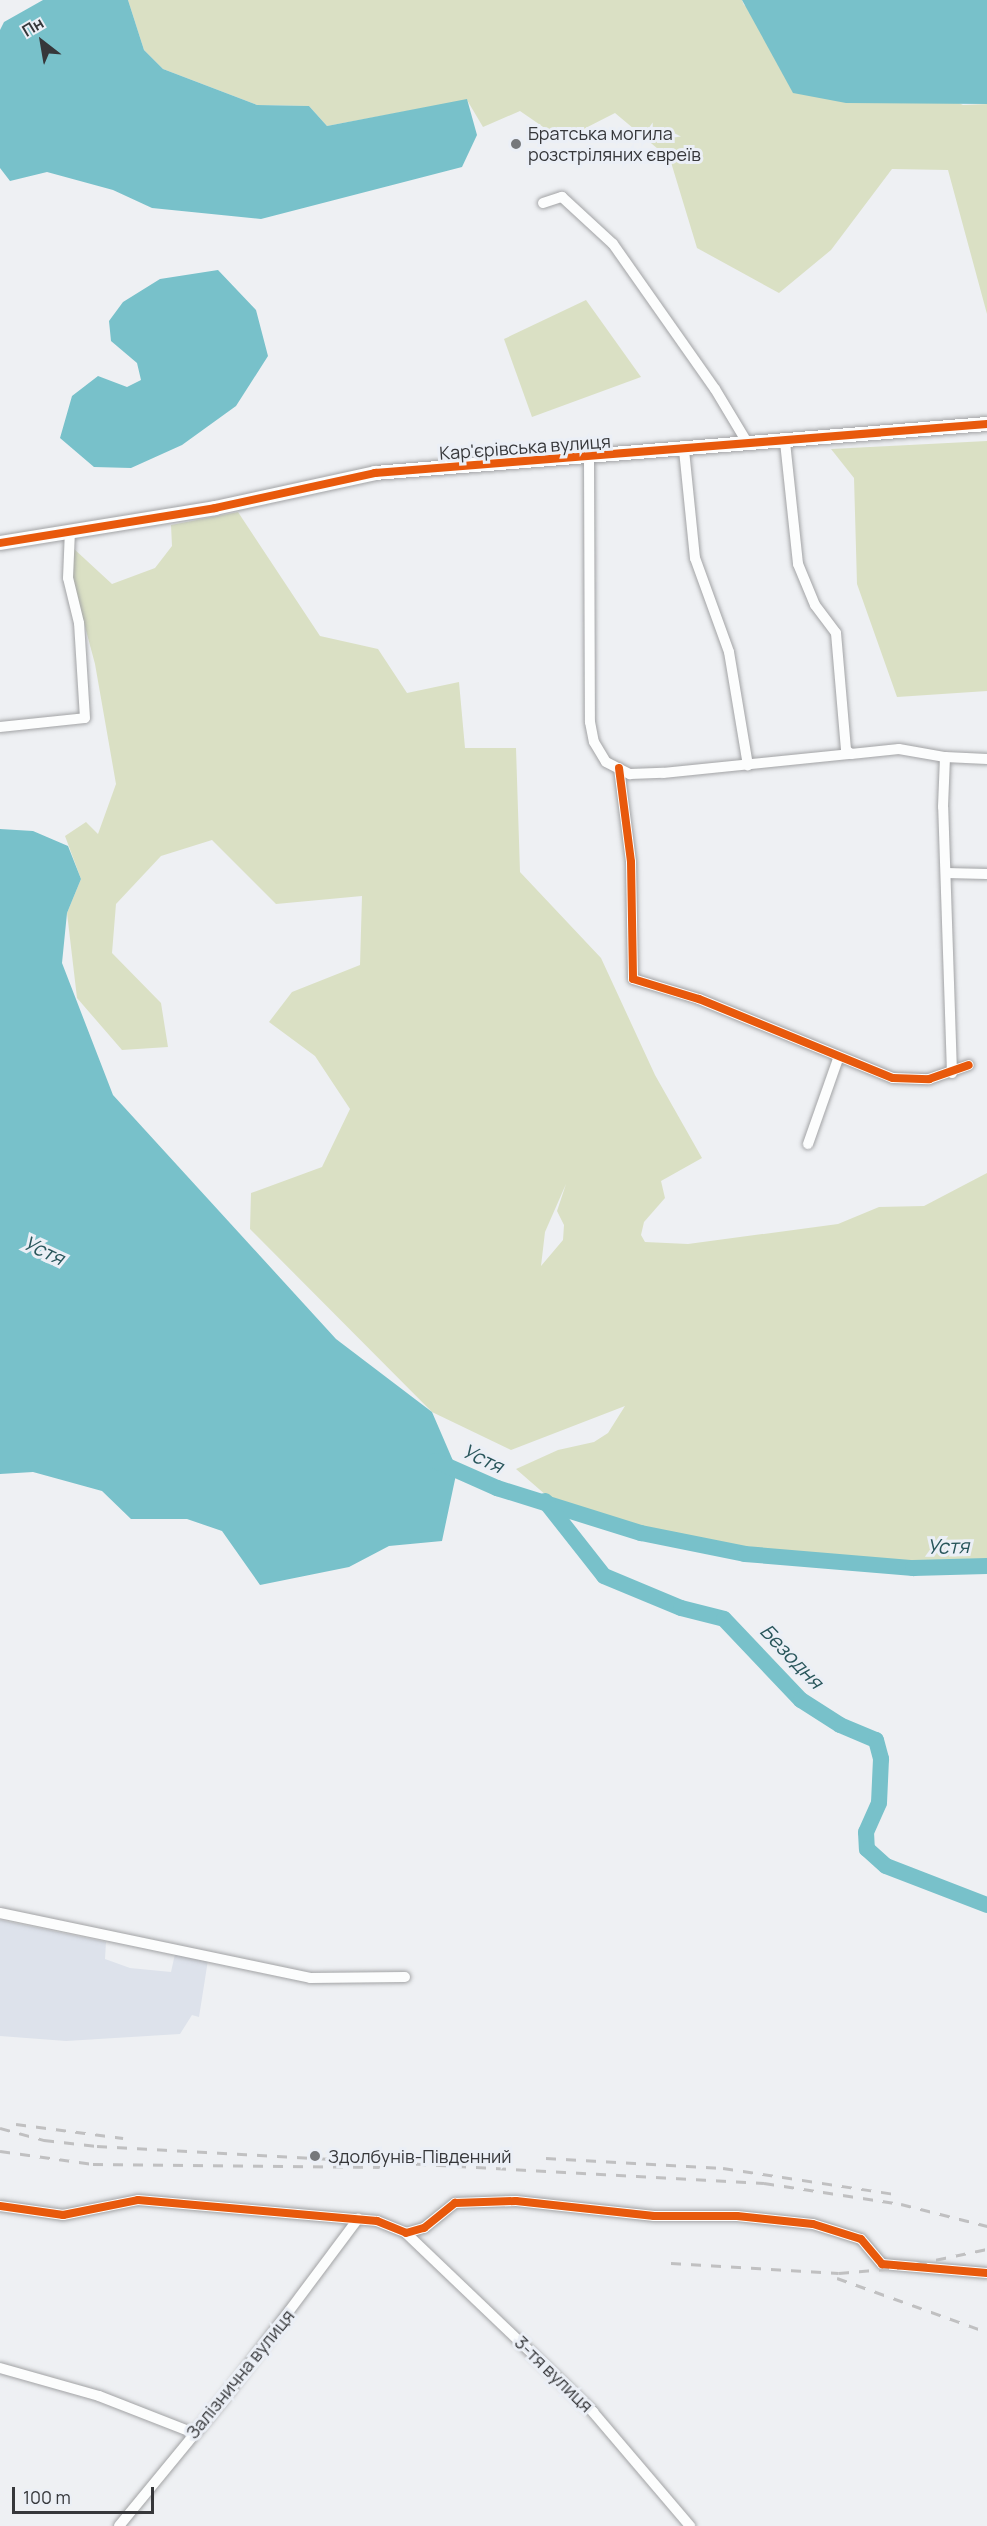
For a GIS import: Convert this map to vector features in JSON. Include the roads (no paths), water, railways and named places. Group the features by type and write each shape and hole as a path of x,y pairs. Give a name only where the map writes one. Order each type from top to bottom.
{"street":[{"path":"543,203 562,197 613,244 715,389 748,444"},
{"name":"Кар'єрівська вулиця","path":"0,543 215,508 375,473 987,424"},
{"path":"785,441 798,564 815,605 836,633 843,742 850,754"},
{"path":"684,450 695,558 729,652 748,765"},
{"path":"589,457 590,722 594,742 606,762 630,774 663,773 899,749 945,758 987,759"},
{"path":"0,727 85,718 79,622 68,578 70,531"},
{"path":"945,758 952,1073"},
{"path":"619,768 631,862 633,979 699,999 838,1059 892,1078 928,1079 952,1073 969,1065"},
{"path":"946,873 987,874"},
{"path":"808,1144 838,1059"},
{"path":"0,1912 310,1978 405,1977"},
{"path":"0,2206 63,2215 138,2200 358,2219 398,2227 406,2233 424,2229 455,2203 516,2200 654,2216 737,2216 813,2224 861,2239 882,2264 987,2273"},
{"name":"Залізнична вулиця","path":"119,2526 194,2433 358,2219"},
{"name":"3-тя вулиця","path":"406,2233 593,2412 690,2526"},
{"path":"0,2368 99,2396 194,2433"}],"water":[{"path":"43,0 128,0 144,50 163,69 257,105 309,106 327,126 467,99 477,135 462,167 261,219 152,208 113,190 47,172 10,181 0,168 0,30 4,22"},
{"path":"742,0 987,0 987,104 846,103 793,93"},
{"path":"218,270 256,310 268,356 236,406 182,445 131,468 94,467 60,438 72,396 98,376 127,387 141,380 137,363 111,341 109,321 123,302 160,279"},
{"path":"0,829 33,831 68,846 81,879 67,913 62,963 113,1095 336,1339 432,1412 457,1470 442,1541 389,1546 349,1567 260,1585 222,1531 187,1519 131,1519 102,1491 33,1472 0,1474"}],"waterway":[{"name":"Устя","path":"436,1461 497,1488 641,1533 745,1554 913,1568 987,1566"},
{"name":"Безодня","path":"545,1501 604,1576 681,1608 724,1619 801,1700 840,1725 876,1740 881,1759 879,1803 866,1832 867,1849 886,1866 987,1905"}],"railway":[{"path":"16,2124 123,2138"},
{"path":"0,2128 44,2140 97,2146 764,2183 901,2204 987,2226"},
{"path":"0,2151 93,2164 380,2167"},
{"path":"546,2158 723,2168 894,2194"},
{"path":"671,2263 839,2273 897,2268 987,2249"},
{"path":"837,2278 987,2332"}],"place":[{"name":"Братська могила розстріляних євреїв","path":"516,144"},
{"name":"Здолбунів-Південний","path":"315,2156"}]}
